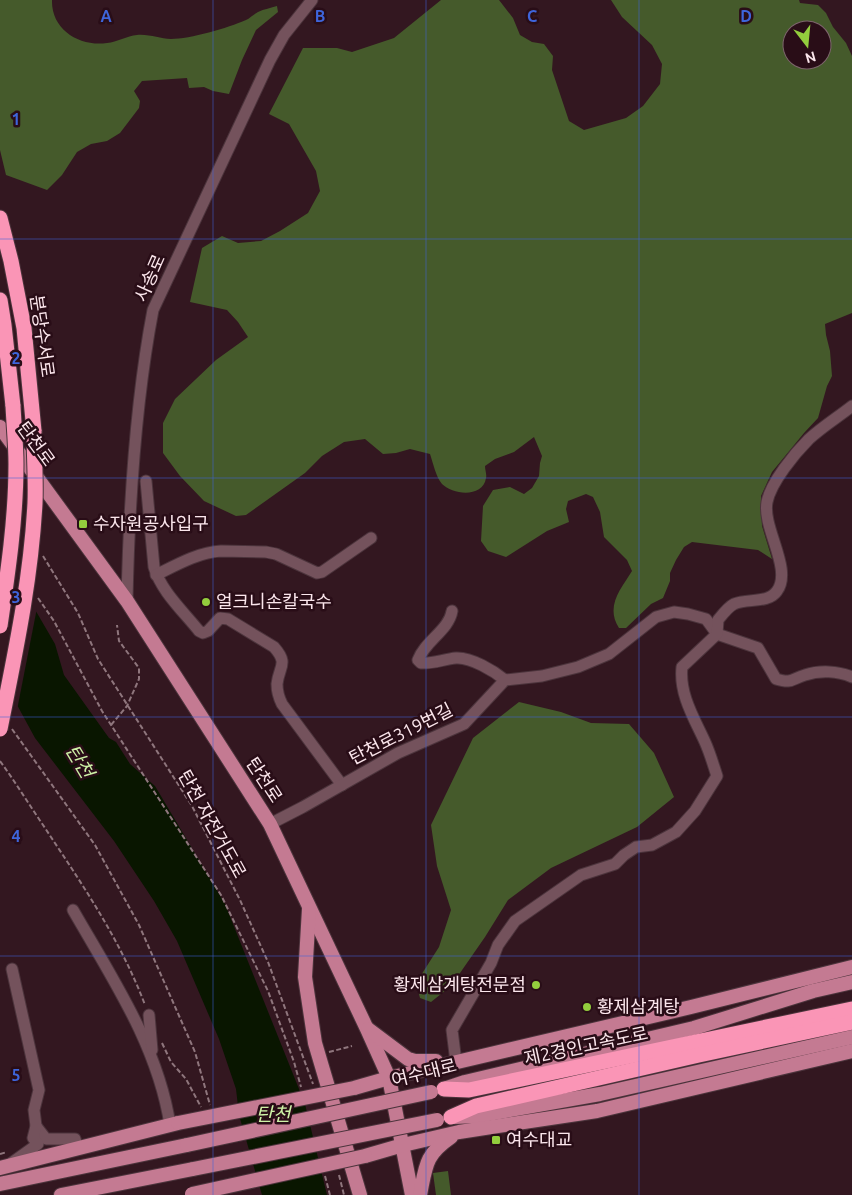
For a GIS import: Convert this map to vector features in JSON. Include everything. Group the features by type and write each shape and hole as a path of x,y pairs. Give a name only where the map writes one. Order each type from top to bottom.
{"highway":[{"name":"분당수서로","path":"0,218 11,261 24,328 34,431 35,502 27,588 5,728"},
{"name":"분당수서로","path":"0,300 13,406 16,464 10,558 0,626"},
{"name":"제2경인고속도로","path":"437,1090 469,1090 852,1009"},
{"name":"제2경인고속도로","path":"444,1118 486,1104 852,1022"}],"main road":[{"name":"탄천로","path":"0,427 127,601 270,824 389,1078 412,1195"},
{"path":"309,905 305,977 315,1043 360,1195"},
{"path":"3,1167 174,1124 354,1088 852,967"},
{"name":"여수대로","path":"0,1184 437,1090 694,1028 813,991 852,982"},
{"path":"367,1029 408,1059 414,1061 456,1062"},
{"path":"61,1195 444,1118 477,1116 600,1094 852,1037"},
{"path":"187,1194 365,1156 459,1132 597,1111 852,1051"},
{"path":"420,1195 428,1157 437,1146 459,1132"}],"street":[{"name":"사송로","path":"127,601 136,441 145,353 153,310 270,60 284,35 312,0"},
{"path":"456,1062 452,1030 491,963 498,945 515,922 581,875 615,864 624,854 636,848 652,845 676,832 695,811 707,793 717,776 711,755 687,704 681,676 682,666 717,634 718,620 733,604 771,597 777,590 781,581 781,563 768,522 766,503 772,486 809,439 852,406"},
{"path":"146,481 156,575 177,604 203,633 208,632 220,618 228,619 274,647 284,662 277,684 282,704 342,785"},
{"path":"156,575 180,563 221,550 266,552 288,559 312,571 322,572 370,538"},
{"path":"452,611 451,619 432,638 420,654 418,660 421,663 430,664 458,658 493,670 505,680 542,676 578,667 609,654 656,617 674,612 706,619 717,634 758,648 776,679 785,682 794,681 805,675 821,672 842,672 852,677"},
{"name":"탄천로319번길","path":"270,824 398,753 464,724 505,680"},
{"path":"73,910 129,1009 153,1060 174,1124"},
{"path":"3,1167 38,1144 32,1138 36,1126 34,1110 39,1090 12,969"},
{"path":"148,1015 153,1060"},
{"path":"36,1126 46,1139 75,1139 78,1148"}],"path":[{"name":"탄천 자전거도로","path":"40,552 78,612 98,659 192,806 240,900 268,962 314,1087"},
{"path":"38,597 54,621 111,726 221,895 268,992"},
{"path":"111,726 127,706 139,680 139,668 119,642 117,625"},
{"path":"5,728 95,845 139,925 195,1052 211,1109"},
{"path":"0,761 26,797 78,878 118,945 134,976 148,1015"},
{"path":"160,1038 171,1062 186,1079 203,1111"},
{"path":"325,1054 352,1046"},
{"path":"339,1173 344,1195"}],"green space":[{"path":"0,0 52,0 56,20 62,28 77,39 97,44 137,35 171,39 188,37 229,26 246,20 260,11 277,6 278,12 256,30 229,94 204,87 189,88 187,78 142,81 134,91 140,101 139,108 120,133 107,141 91,144 77,152 62,175 47,190 6,175 0,150"},
{"path":"441,0 499,0 513,18 520,35 532,42 544,44 553,56 552,70 569,121 584,130 626,118 643,106 660,84 662,64 652,45 622,17 611,0 799,0 800,3 818,5 826,13 830,20 782,20 782,70 832,70 832,25 846,43 852,56 852,313 825,324 832,376 827,386 818,418 772,472 761,496 762,526 772,559 758,550 692,542 684,547 676,560 663,598 651,604 626,628 619,628 615,620 614,605 619,591 632,571 627,560 604,537 600,512 593,497 586,494 568,501 566,509 569,522 547,531 506,557 488,551 481,541 483,506 493,490 510,487 524,494 532,488 539,476 542,456 534,437 514,452 495,459 485,466 486,477 484,484 474,492 467,493 453,491 442,484 436,474 430,454 410,449 383,454 365,439 344,442 322,456 305,473 246,515 236,516 204,501 180,476 163,453 163,423 175,399 216,360 248,337 227,310 190,302 202,248 222,236 238,243 261,241 308,213 320,191 316,171 289,124 269,114 303,48 337,48 352,52 394,38"},
{"path":"519,702 561,712 591,723 629,724 654,753 674,797 637,827 551,868 508,900 451,986 431,1002 420,998 416,983 439,947 451,910 437,866 431,825 473,738"},
{"path":"448,1171 451,1195 436,1195 433,1173"}],"water":[{"name":"탄천","path":"0,559 37,613 55,644 64,675 109,738 116,742 130,764 155,786 225,904 305,1104 327,1195 262,1195 239,1115 236,1089 219,1039 177,941 154,901 114,841 35,738 16,703"}],"pier":[{"path":"0,557 37,608 17,710 0,680"}],"place":[{"name":"수자원공사입구","path":"83,524"},
{"name":"얼크니손칼국수","path":"206,602"},
{"name":"황제삼계탕전문점","path":"536,985"},
{"name":"황제삼계탕","path":"587,1007"},
{"name":"여수대교","path":"496,1140"}]}
